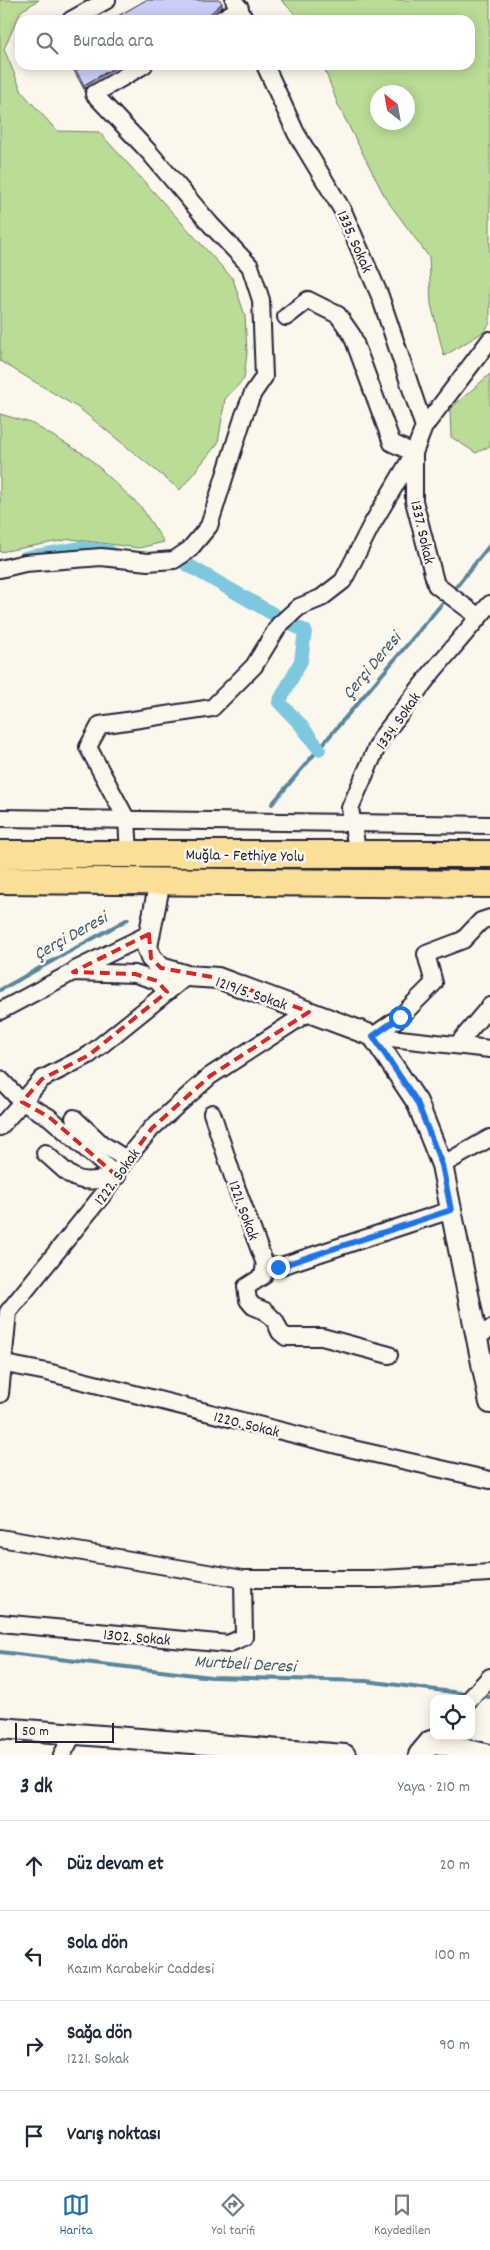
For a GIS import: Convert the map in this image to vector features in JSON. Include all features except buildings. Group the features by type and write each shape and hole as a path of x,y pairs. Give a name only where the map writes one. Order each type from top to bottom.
{"highway":[{"name":"Muğla - Fethiye Yolu","path":"1,857 129,853 490,854"},
{"name":"Muğla - Fethiye Yolu","path":"1,857 160,881 490,884"}],"street":[{"path":"81,15 107,0"},
{"path":"0,569 26,563 101,557 157,562 174,560 189,550 209,526 244,415 253,393 264,377 261,300 250,266 211,225 149,152 94,94 135,70"},
{"name":"1335. Sokak","path":"267,70 296,133 347,219 380,296 424,427"},
{"path":"129,853 127,820 88,747 100,725 212,708 254,666 279,625 299,607 321,598 343,581 414,453 392,442 352,335 338,315 308,300 286,317"},
{"name":"1337. Sokak","path":"479,617 460,605 436,585 414,501 414,453 424,427 490,340"},
{"name":"1334. Sokak","path":"358,855 350,808 381,738 490,604"},
{"path":"0,818 352,824 490,824"},
{"name":"1219/5. Sokak","path":"160,881 147,947 150,958 161,968 187,976 218,978 373,1036"},
{"path":"373,1036 400,1017 434,983 426,954 463,940 482,921 490,918"},
{"path":"0,1011 150,934"},
{"path":"73,972 135,974 157,980 167,992"},
{"path":"0,1127 42,1079 88,1055 187,976"},
{"path":"457,1045 490,1006"},
{"name":"1222. Sokak","path":"0,1394 8,1312 117,1176 126,1159 152,1128 210,1076 309,1012"},
{"path":"373,1036 490,1049"},
{"path":"373,1036 417,1102 442,1165 451,1210 483,1333 489,1399"},
{"path":"0,1079 22,1102 49,1117 117,1176"},
{"name":"1221. Sokak","path":"212,1113 237,1190 265,1264"},
{"path":"74,1118 102,1144 126,1159"},
{"path":"442,1165 490,1138"},
{"path":"45,1153 76,1179 92,1182 117,1176"},
{"path":"389,1355 322,1337 286,1337 265,1312 253,1306 248,1300 246,1287 263,1276 265,1264 278,1267 451,1210"},
{"name":"1220. Sokak","path":"2,1364 47,1372 344,1447 490,1480"},
{"path":"0,1538 243,1579 381,1579 490,1573"},
{"name":"1302. Sokak","path":"0,1623 228,1644 244,1637 243,1579"},
{"path":"474,1695 490,1677"},
{"path":"0,1728 345,1755"},
{"path":"62,1755 74,1733"},
{"path":"429,1744 490,1755"}],"highlighted area":[{"path":"149,934 151,958 161,968 218,978 309,1012 210,1076 152,1128 117,1176 49,1117 22,1102 42,1079 89,1055 167,992 157,981 135,974 73,972"}],"green space":[{"path":"0,0 39,0 21,11 19,15 15,15 15,24 4,49 22,92 57,131 99,132 233,279 245,316 247,352 244,379 225,399 218,443 180,490 80,409 0,361"},
{"path":"281,0 490,0 490,323 485,331 444,356 431,304 429,257 386,199 338,105 325,70 475,70 475,15 296,15"},
{"path":"490,374 490,446 476,453 451,437 450,409"},
{"path":"0,414 31,423 87,456 141,507 164,542 139,548 71,539 0,552"}],"waterway":[{"name":"Çerçi Deresi","path":"452,592 490,545"},
{"path":"25,558 81,548 110,552"},
{"path":"186,564 275,615"},
{"name":"Çerçi Deresi","path":"272,804 446,599"},
{"path":"295,626 305,631 301,661 279,702 300,724 319,749"},
{"name":"Çerçi Deresi","path":"0,990 128,919"},
{"name":"Murtbeli Deresi","path":"0,1652 211,1677 366,1681 468,1694"},
{"name":"Murtbeli Deresi","path":"480,1696 490,1697"}],"route":[{"path":"278,1267 451,1210 442,1165 417,1102 373,1036 400,1017"}]}
